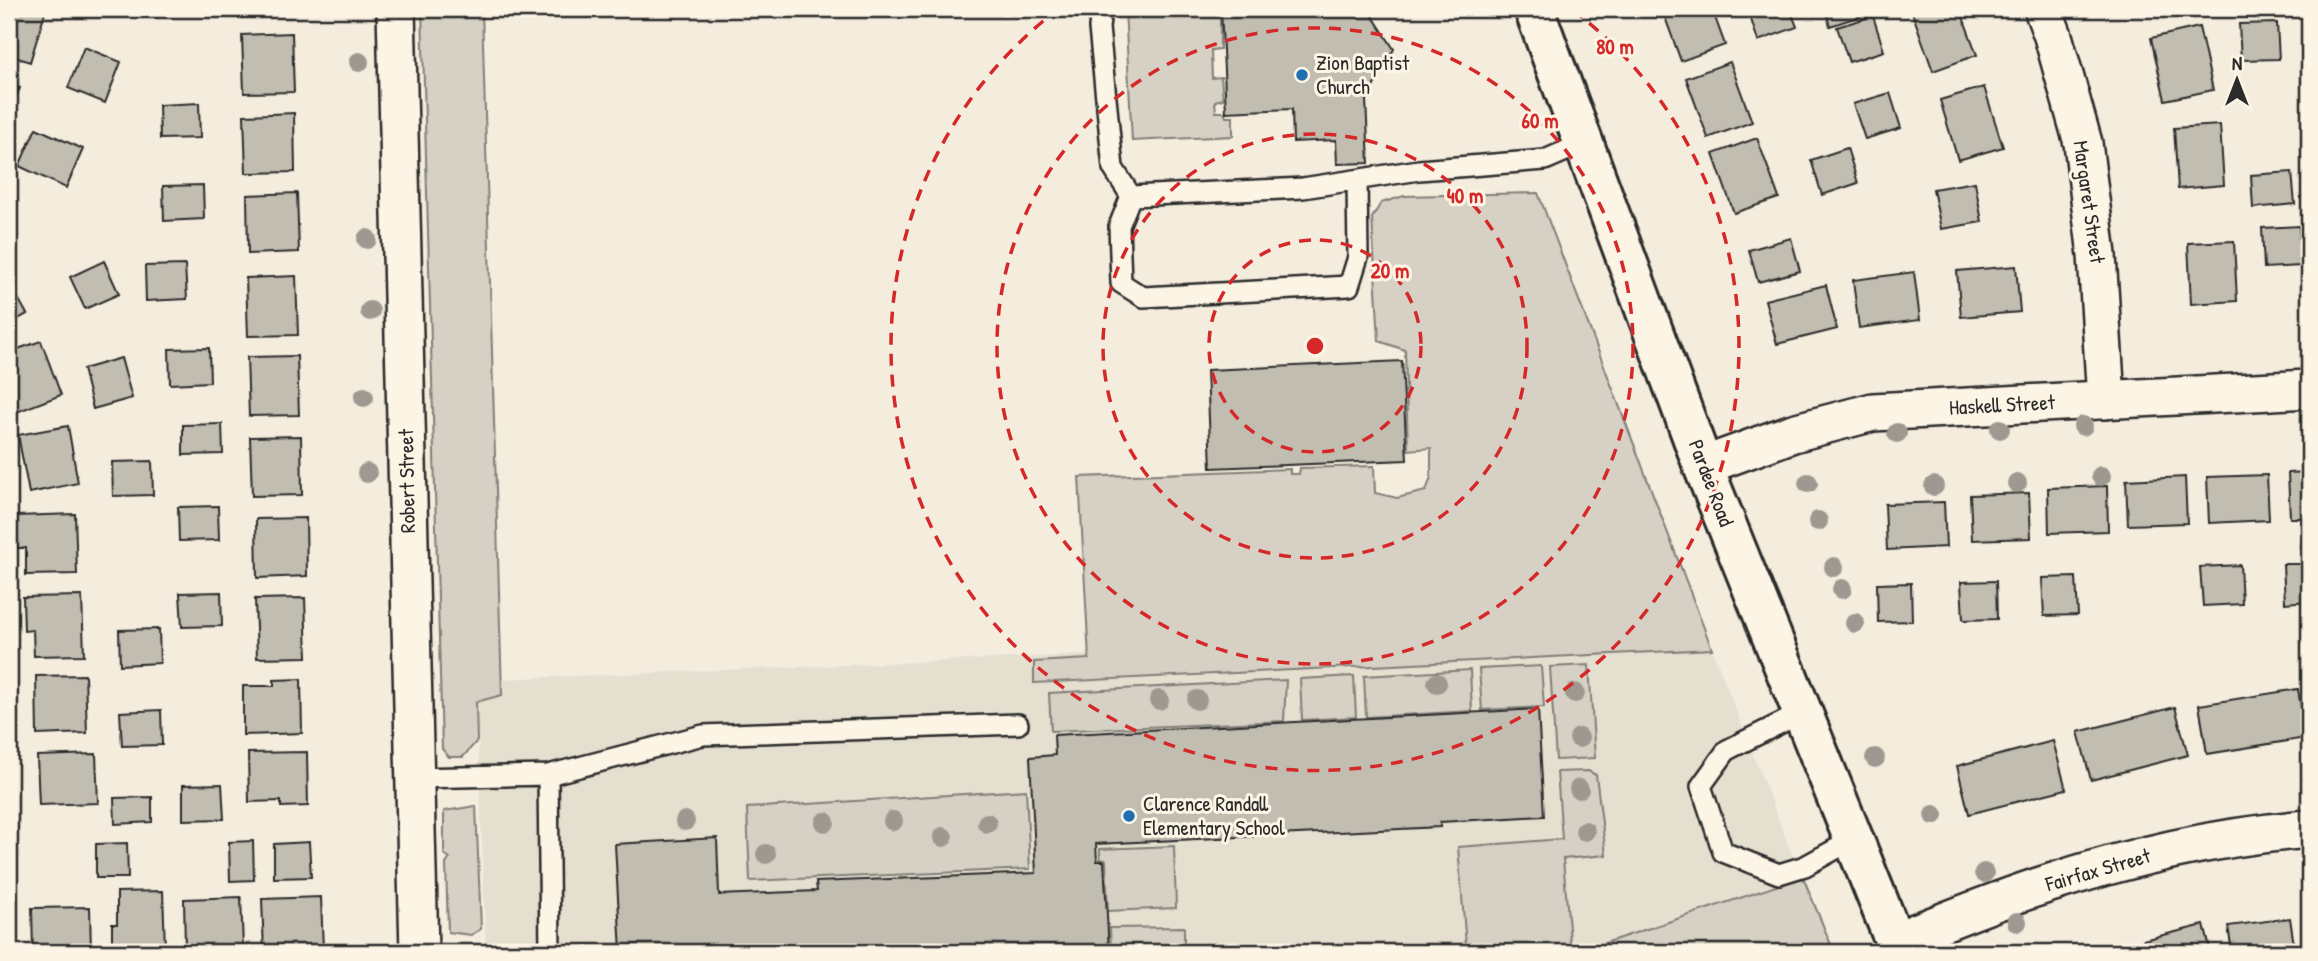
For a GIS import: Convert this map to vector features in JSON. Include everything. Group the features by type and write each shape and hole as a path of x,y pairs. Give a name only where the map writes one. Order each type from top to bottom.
{"main road":[{"name":"Pardee Road","path":"1534,9 1703,466 1897,946"}],"street":[{"name":"Robert Street","path":"396,9 419,952"},
{"name":"Margaret Street","path":"2043,9 2083,143 2097,255 2106,400"},
{"name":"Haskell Street","path":"1703,466 1793,433 1873,412 2309,389"},
{"name":"Fairfax Street","path":"1897,946 2044,885 2155,853 2269,832 2309,829"}],"lane":[{"path":"1101,9 1099,28 1113,168 1131,196"},
{"path":"1131,196 1303,188 1419,170 1545,160 1584,143"},
{"path":"1131,196 1119,226 1121,283 1143,296 1349,286 1358,257 1357,180"},
{"path":"1803,712 1727,751 1701,786 1723,852 1779,874 1805,866 1854,839"},
{"path":"414,778 548,775 703,735 1018,724"},
{"path":"548,775 550,952"}],"shaded area":[{"path":"422,9 482,9 502,695 476,702 477,741 463,757 449,757 442,749"},
{"path":"1125,9 1220,9 1220,49 1211,50 1212,78 1221,77 1223,99 1215,101 1216,112 1224,112 1226,117 1233,117 1233,136 1132,141"},
{"path":"1538,193 1712,649 1034,683 1034,662 1089,659 1079,477 1290,469 1290,474 1299,474 1300,468 1374,466 1375,493 1397,498 1426,491 1431,477 1431,448 1408,450 1405,350 1379,341 1372,218 1381,203 1404,196"},
{"name":"Clarence Randall Elementary School","path":"1702,623 1830,952 486,952 476,680 1087,655"},
{"path":"1589,665 1595,758 1556,760 1550,667"},
{"path":"1541,666 1544,707 1482,710 1479,669"},
{"path":"1470,670 1472,711 1366,717 1364,676"},
{"path":"1354,676 1356,717 1302,720 1300,679"},
{"path":"1286,680 1284,721 1051,731 1049,693"},
{"path":"1588,771 1596,775 1606,855 1563,859 1571,952 1374,952 1466,946 1458,847 1562,839 1557,772"},
{"path":"1026,790 1030,869 750,881 747,808"},
{"path":"476,806 481,929 471,935 448,932 446,864 450,858 444,854 444,811"},
{"path":"1174,846 1176,908 1108,911 1106,860 1100,859 1100,849"},
{"path":"1803,877 1834,952 1578,952"},
{"path":"1184,927 1184,952 1111,952 1110,928"}],"building":[{"path":"9,9 46,9 30,62 9,55"},
{"name":"Zion Baptist Church","path":"1221,9 1368,9 1394,49 1366,100 1369,163 1337,164 1336,140 1293,142 1292,109 1226,112"},
{"path":"1662,9 1712,9 1725,45 1681,61"},
{"path":"1790,9 1797,27 1758,41 1748,10"},
{"path":"1825,9 1865,9 1867,14 1830,26"},
{"path":"1921,9 1960,9 1977,55 1933,71 1912,12"},
{"path":"1873,16 1884,51 1849,62 1837,27"},
{"path":"2277,23 2279,59 2241,60 2239,24"},
{"path":"2199,27 2213,90 2165,100 2151,38"},
{"path":"292,33 294,92 244,93 242,35"},
{"path":"84,47 121,62 105,103 68,88"},
{"path":"1730,62 1752,122 1708,138 1686,78"},
{"path":"9,83 20,88 9,112"},
{"path":"1984,87 2003,147 1958,160 1940,100"},
{"path":"1890,93 1901,128 1865,139 1853,104"},
{"path":"199,103 200,138 160,139 159,105"},
{"path":"294,113 295,172 246,173 244,115"},
{"path":"2220,125 2224,185 2178,189 2174,128"},
{"path":"36,128 83,149 66,188 19,166"},
{"path":"1757,138 1779,198 1734,213 1713,154"},
{"path":"1847,148 1858,183 1822,195 1811,160"},
{"path":"2292,172 2295,204 2253,208 2251,175"},
{"path":"1975,182 1982,222 1941,229 1933,189"},
{"path":"203,185 204,219 164,221 163,186"},
{"path":"297,193 299,252 248,254 247,195"},
{"path":"2299,226 2301,266 2264,268 2262,228"},
{"path":"1791,238 1800,271 1758,282 1749,250"},
{"path":"2234,241 2237,301 2191,304 2188,243"},
{"path":"104,261 119,294 85,309 70,277"},
{"path":"185,265 187,299 146,301 145,266"},
{"path":"2016,266 2020,312 1961,317 1957,271"},
{"path":"1914,272 1920,320 1859,328 1853,280"},
{"path":"296,276 298,335 248,336 246,278"},
{"path":"9,282 27,314 9,324"},
{"path":"1826,285 1837,329 1777,344 1765,300"},
{"path":"41,341 61,395 14,413 9,399 9,352"},
{"path":"209,348 210,382 170,384 169,349"},
{"path":"297,356 299,415 249,416 247,357"},
{"path":"121,358 132,398 93,409 83,369"},
{"path":"1402,361 1407,460 1211,468 1207,370"},
{"path":"222,424 223,454 183,455 183,425"},
{"path":"68,426 78,483 29,493 18,435"},
{"path":"301,436 302,495 252,496 250,437"},
{"path":"152,461 153,495 113,496 112,462"},
{"path":"2309,472 2309,518 2290,518 2288,473"},
{"path":"2267,475 2269,520 2209,523 2207,477"},
{"path":"2185,477 2187,523 2128,525 2126,480"},
{"path":"2107,486 2108,531 2049,533 2048,488"},
{"path":"2029,493 2031,538 1972,540 1970,495"},
{"path":"1944,502 1946,547 1887,550 1885,504"},
{"path":"218,506 219,540 179,541 178,507"},
{"path":"75,514 77,574 26,575 26,548 17,548 16,516"},
{"path":"306,518 307,576 257,578 256,519"},
{"path":"2283,564 2309,564 2309,601 2285,603"},
{"path":"2240,565 2242,604 2203,606 2200,567"},
{"path":"2076,577 2078,615 2044,616 2042,578"},
{"path":"1996,581 1997,619 1963,620 1961,582"},
{"path":"1911,583 1912,621 1878,622 1877,584"},
{"path":"221,592 222,626 182,627 180,593"},
{"path":"82,596 84,655 34,656 33,630 24,631 23,597"},
{"path":"305,598 307,657 257,658 255,599"},
{"path":"159,629 160,663 120,665 119,630"},
{"path":"85,675 87,733 37,735 36,676"},
{"path":"301,679 302,733 243,735 243,686 274,686 274,680"},
{"path":"2298,689 2306,738 2207,754 2199,705"},
{"path":"2175,707 2188,755 2091,780 2078,732"},
{"path":"1538,709 1544,816 1440,822 1440,827 1096,844 1097,861 1104,861 1109,952 621,952 615,844 717,838 719,895 817,891 816,882 1036,873 1030,757 1055,755 1054,735"},
{"path":"161,710 162,745 122,746 120,712"},
{"path":"2053,741 2066,789 1969,814 1957,766"},
{"path":"307,752 308,806 281,807 281,801 249,802 248,753"},
{"path":"96,754 98,803 39,805 37,756"},
{"path":"222,784 224,819 183,820 183,785"},
{"path":"152,797 152,822 115,824 114,798"},
{"path":"253,841 254,880 230,881 229,842"},
{"path":"309,842 311,877 274,878 274,844"},
{"path":"127,843 128,878 96,878 96,844"},
{"path":"163,891 165,949 112,950 112,924 117,924 117,892"},
{"path":"241,897 243,947 185,948 184,899"},
{"path":"321,897 323,950 264,952 262,899"},
{"path":"90,907 91,952 33,952 32,908"},
{"path":"2290,918 2295,952 2232,952 2228,926"},
{"path":"2204,925 2211,952 2146,952 2143,940"}],"place":[{"name":"Zion Baptist Church","path":"1302,75"},
{"name":"Clarence Randall Elementary School","path":"1129,816"}]}
